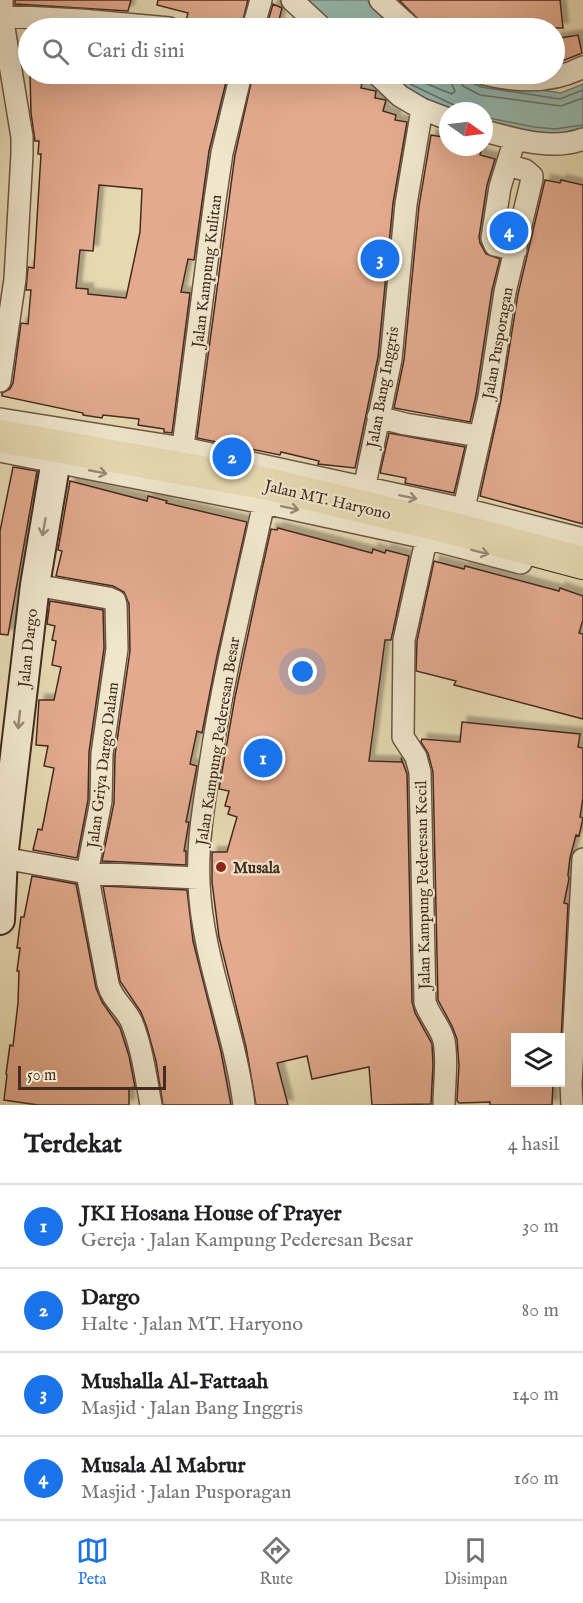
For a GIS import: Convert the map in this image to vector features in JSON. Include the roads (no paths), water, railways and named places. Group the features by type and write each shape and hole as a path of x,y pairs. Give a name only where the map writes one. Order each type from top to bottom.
{"main road":[{"name":"Jalan MT. Haryono","path":"0,436 56,456 182,458 266,494 362,497 445,525 583,563"}],"street":[{"path":"256,18 261,0"},
{"path":"292,0 311,18"},
{"path":"380,0 400,18"},
{"path":"0,381 15,279 22,154 22,137 2,8 68,18"},
{"path":"565,73 583,67"},
{"name":"Jalan Kampung Kulitan","path":"182,458 214,200 238,84"},
{"path":"387,84 400,96 439,116"},
{"name":"Jalan Bang Inggris","path":"362,497 391,359 406,204 422,109"},
{"path":"493,133 515,139 556,144 583,139"},
{"path":"515,139 500,187 492,238 495,245 516,250"},
{"name":"Jalan Pusporagan","path":"445,525 479,436 489,397 505,292 532,176 525,170 507,165"},
{"path":"378,417 405,424 479,436"},
{"path":"0,419 362,497"},
{"path":"0,452 56,456 445,525 583,539"},
{"name":"Jalan Dargo","path":"0,920 3,858 35,585 56,456"},
{"name":"Jalan Kampung Pederesan Besar","path":"244,1105 240,1073 220,1004 206,937 199,878 199,849 214,737 229,652 266,494"},
{"path":"445,525 583,579"},
{"name":"Jalan Kampung Pederesan Kecil","path":"444,1105 444,1042 427,1011 425,1002 420,772 416,757 403,737 404,640 445,525"},
{"name":"Jalan Griya Dargo Dalam","path":"35,585 108,598 115,601 116,605 117,649 102,754 101,801 87,873 110,992 122,1005 133,1024 151,1105"},
{"path":"3,858 87,873 199,878"},
{"path":"572,1105 571,1084 583,860"}],"water":[{"path":"296,0 366,0 388,18 315,18"},
{"path":"396,84 502,84 561,93 583,84 583,137 493,131 493,102 439,102 439,111"}],"place":[{"name":"Musala Al Mabrur","path":"509,231"},
{"name":"Mushalla Al-Fattaah","path":"380,259"},
{"name":"Dargo","path":"232,457"},
{"name":"JKI Hosana House of Prayer","path":"263,758"},
{"name":"Musala","path":"221,867"}]}
